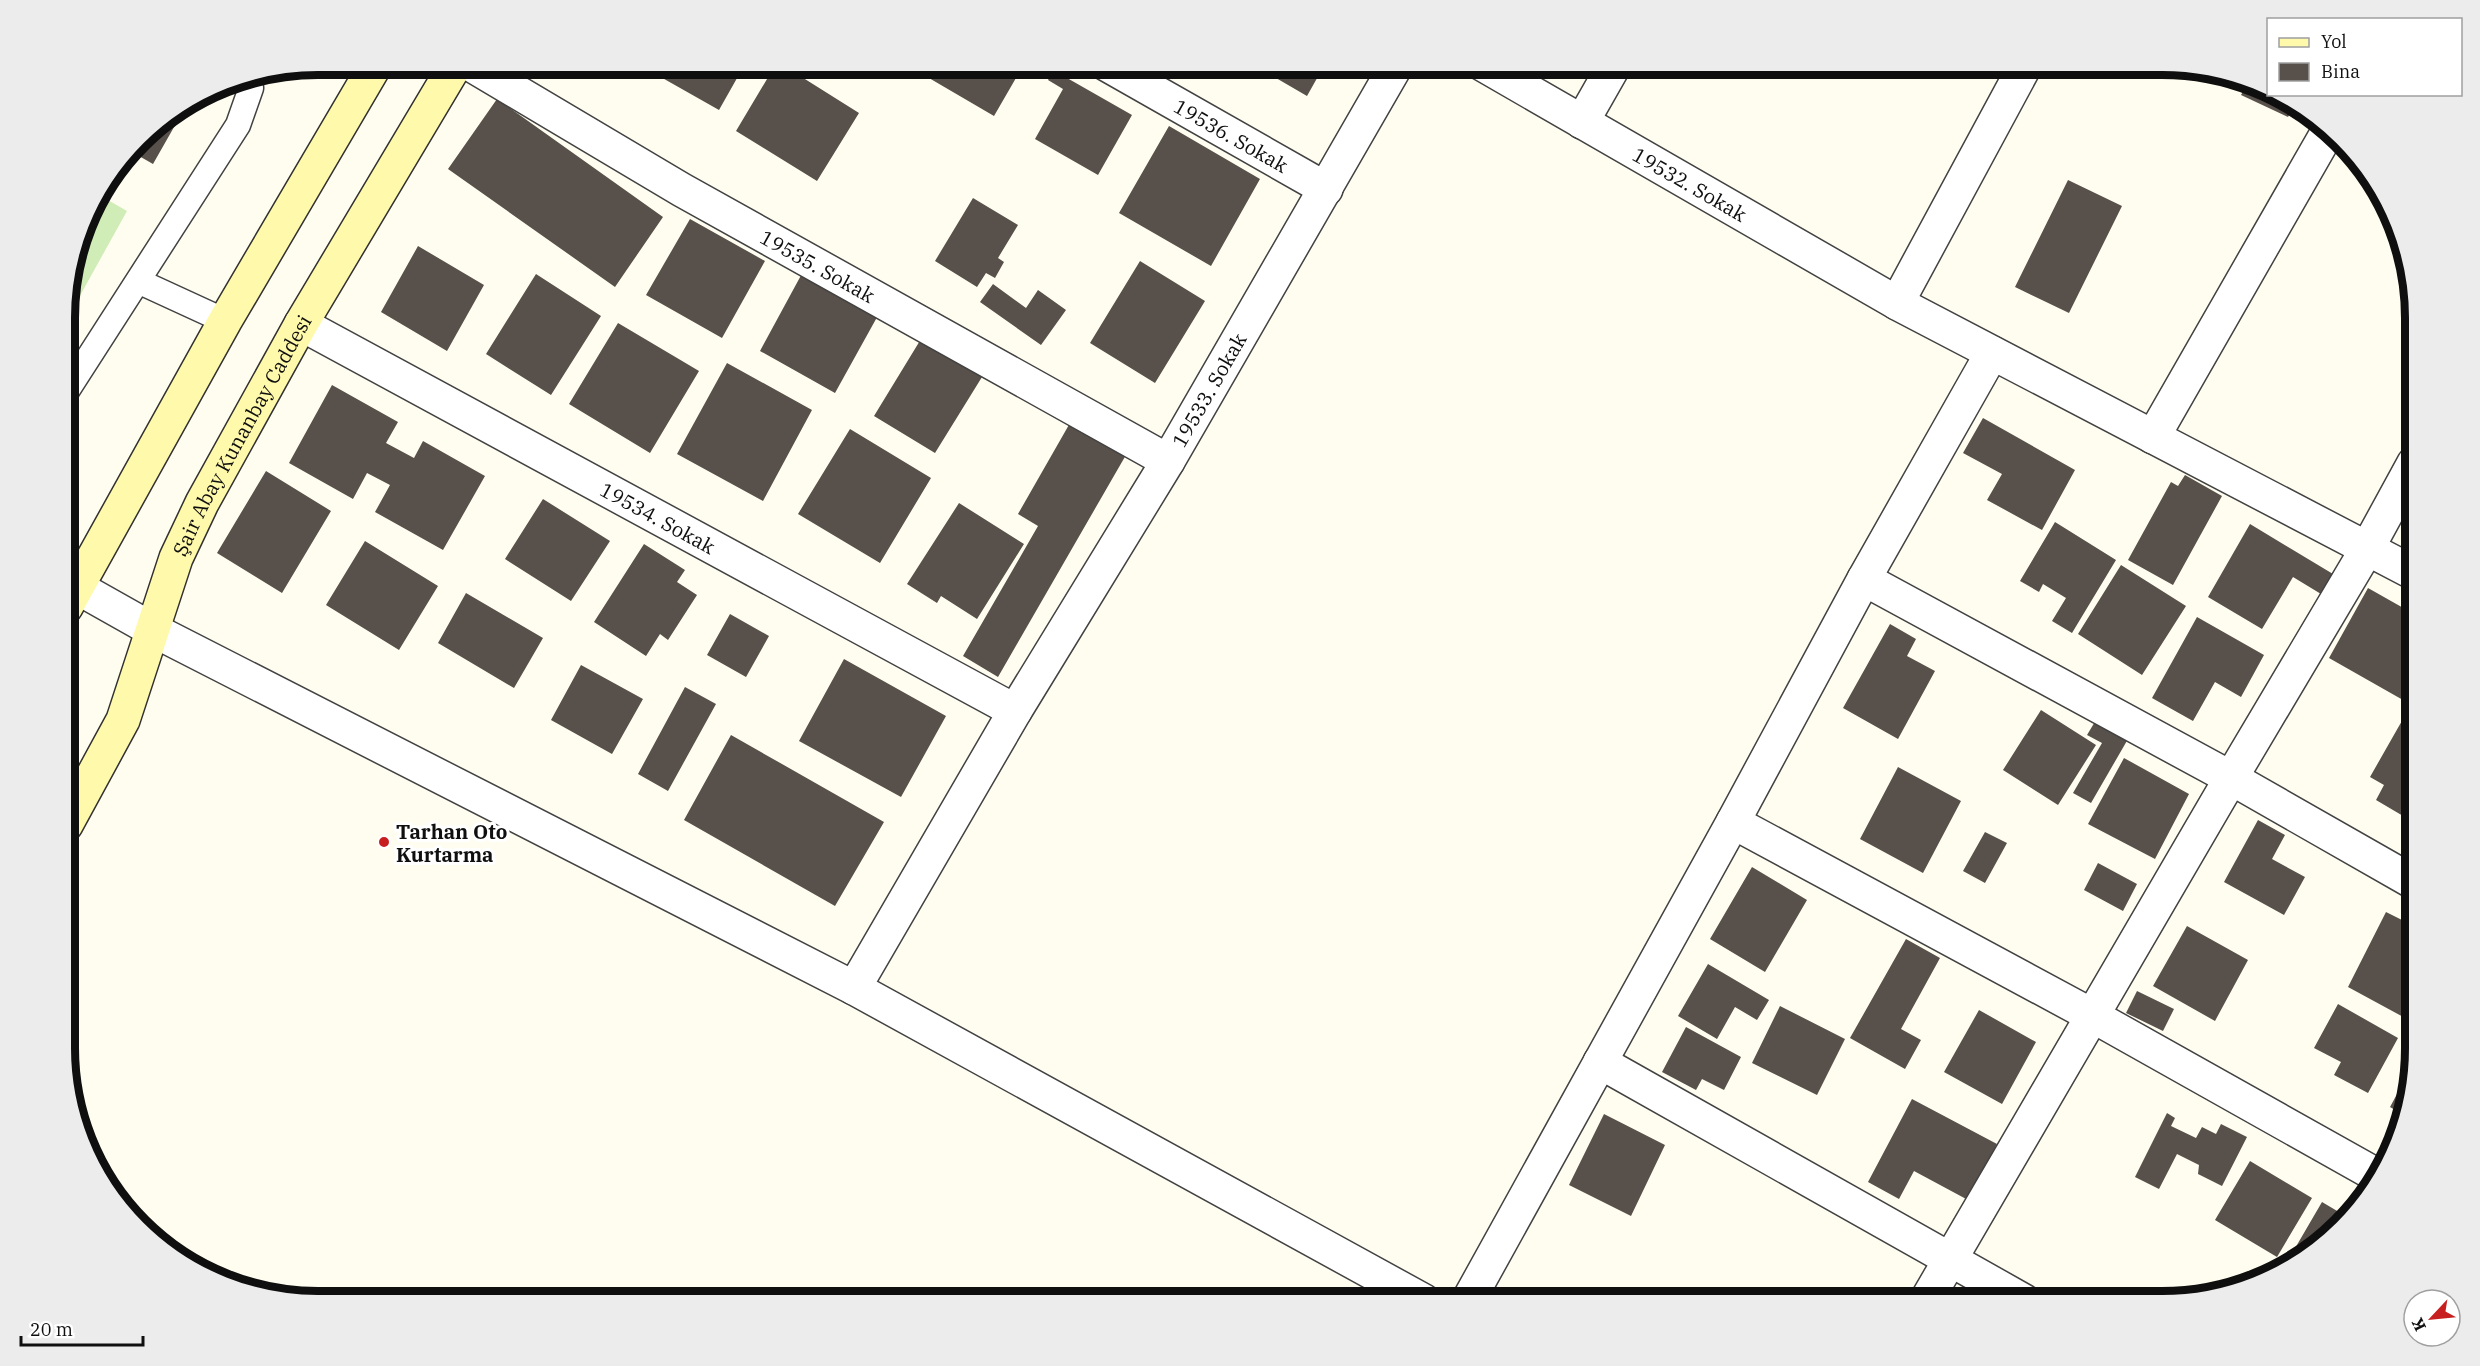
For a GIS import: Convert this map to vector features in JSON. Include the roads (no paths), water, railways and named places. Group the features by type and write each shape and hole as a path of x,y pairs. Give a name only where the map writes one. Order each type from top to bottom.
{"street":[{"path":"75,582 370,75"},
{"name":"Şair Abay Kunanbay Caddesi","path":"75,808 123,720 176,558 202,503 301,324 449,75"},
{"name":"19535. Sokak","path":"489,75 682,190 1168,461"},
{"name":"19536. Sokak","path":"1125,75 1326,189"},
{"name":"19533. Sokak","path":"854,988 1015,711 1168,461 1391,75"},
{"name":"19532. Sokak","path":"1501,75 1897,303 2405,568"},
{"path":"1582,122 1609,75"},
{"path":"1897,303 2020,75"},
{"path":"2153,437 2325,137"},
{"name":"19534. Sokak","path":"301,324 1015,711"},
{"path":"1474,1291 1733,822 1864,579 1992,353"},
{"path":"1932,1291 2367,549 2405,479"},
{"path":"1864,579 2231,778 2405,877"},
{"path":"75,595 153,630 854,988 1406,1291"},
{"path":"1733,822 2093,1016 2370,1172"},
{"path":"1600,1062 2006,1291"}],"lane":[{"path":"75,379 237,125 251,88 247,86"},
{"path":"138,281 225,321"}],"place":[{"name":"Tarhan Oto Kurtarma","path":"384,842"}]}
